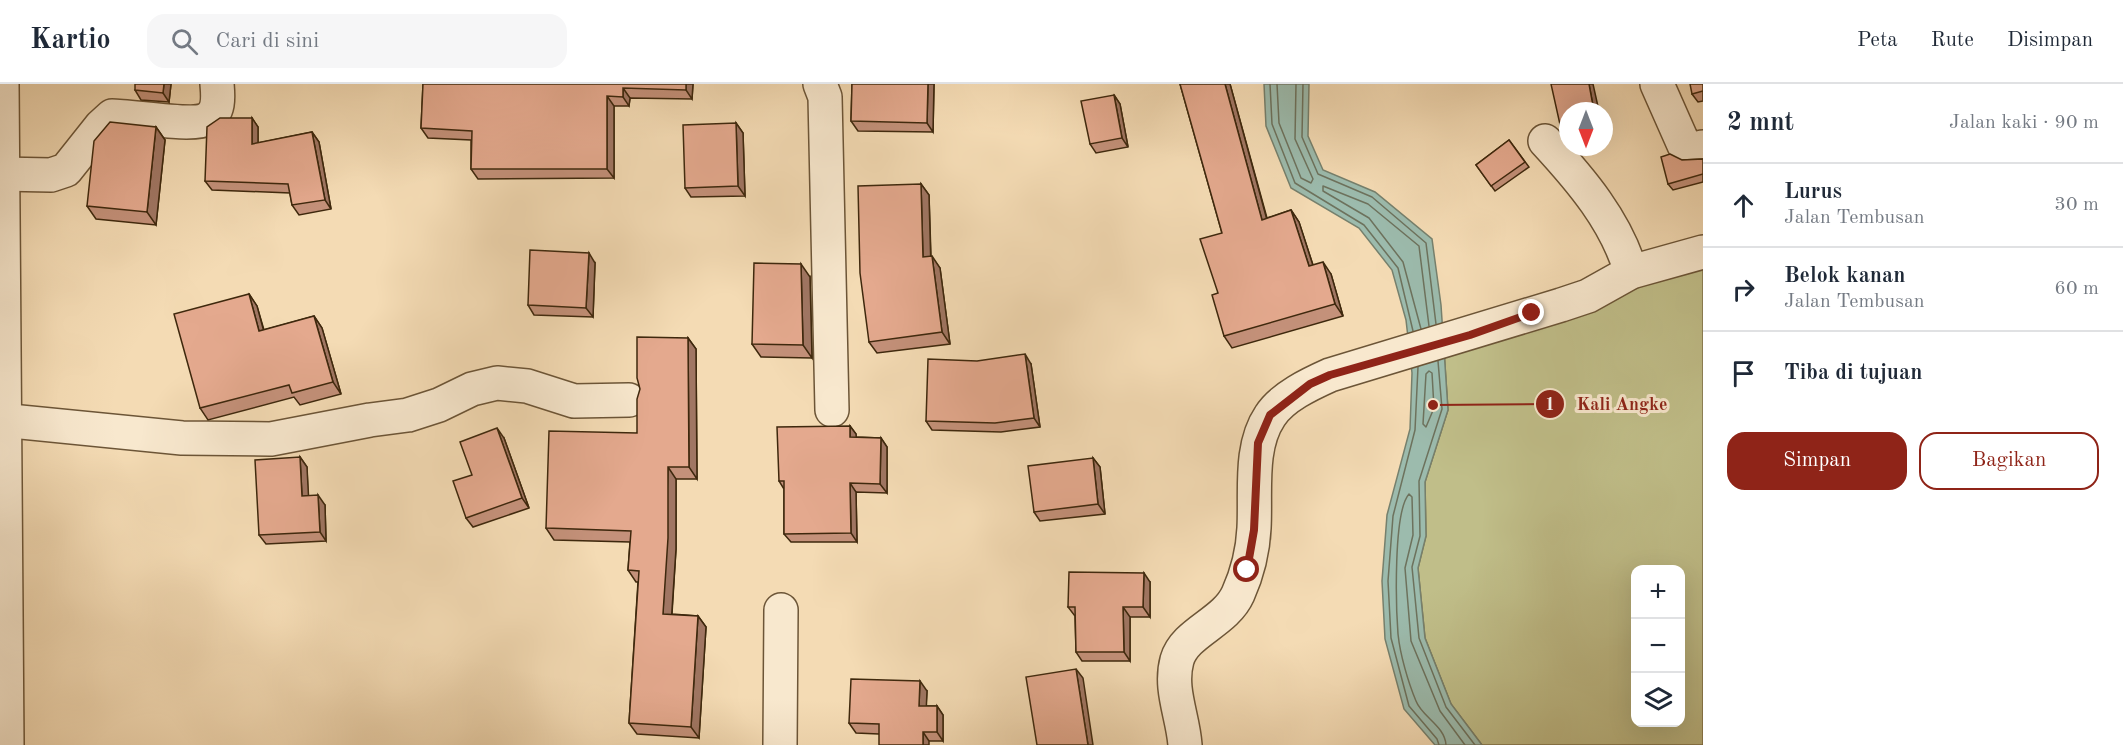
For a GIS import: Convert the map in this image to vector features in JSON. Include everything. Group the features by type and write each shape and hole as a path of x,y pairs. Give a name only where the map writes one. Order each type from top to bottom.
{"street":[{"path":"2,84 3,685 7,745"},
{"path":"2,174 51,175 66,170 101,126 112,116 193,122 207,119 215,111 217,84"},
{"path":"820,84 825,97 832,410"},
{"path":"1657,84 1684,145 1693,149 1703,147"},
{"path":"1545,141 1578,179 1606,218 1623,244 1631,272"},
{"path":"1185,745 1173,678 1178,656 1190,640 1225,615 1238,596 1247,570 1254,530 1258,443 1270,415 1310,384 1588,296 1631,272 1703,252"},
{"path":"1,420 182,438 271,439 408,415 439,405 472,389 497,382 527,386 574,401 630,400"},
{"path":"780,745 781,610"}],"shaded area":[{"path":"1703,260 1703,745 1482,745 1451,704 1425,638 1418,568 1426,536 1425,482 1448,410 1444,350"}],"water":[{"path":"1264,84 1309,84 1308,136 1323,170 1375,192 1432,239 1441,305 1448,410 1425,482 1426,536 1418,568 1425,638 1451,704 1482,745 1435,745 1404,709 1385,639 1382,581 1387,515 1410,429 1412,373 1406,320 1392,270 1359,228 1291,188 1266,126"}],"building":[{"path":"135,84 164,84 163,93 135,90"},
{"path":"423,84 686,84 686,90 623,88 623,97 607,96 607,169 471,169 472,131 421,128"},
{"path":"852,84 928,84 927,123 851,121"},
{"path":"1180,84 1225,84 1262,220 1291,210 1309,266 1323,262 1335,304 1224,336 1212,295 1218,293 1200,239 1222,233"},
{"path":"1551,84 1589,84 1592,102 1559,102 1559,120"},
{"path":"1690,84 1703,84 1703,91 1692,94"},
{"path":"1114,95 1122,138 1090,144 1081,101"},
{"path":"220,118 252,118 252,144 312,132 325,200 292,205 288,184 205,181 207,127"},
{"path":"110,122 156,127 147,212 87,206 94,141"},
{"path":"736,123 738,186 685,188 683,125"},
{"path":"1509,140 1525,162 1491,186 1476,165"},
{"path":"1670,154 1682,160 1703,159 1703,174 1668,184 1661,157"},
{"path":"921,184 923,257 932,256 942,332 869,342 860,273 858,186"},
{"path":"530,250 589,253 586,308 528,305"},
{"path":"754,263 801,264 803,345 752,344"},
{"path":"249,294 259,331 314,316 333,382 292,393 289,385 200,408 174,314"},
{"path":"637,337 688,338 689,467 668,467 668,538 663,614 698,616 691,727 629,723 639,571 628,570 631,531 546,528 549,431 637,433 637,399 640,389 637,378"},
{"path":"1025,354 1034,418 995,423 926,421 928,359 977,361"},
{"path":"850,426 850,437 881,438 880,484 850,483 851,533 784,534 784,481 779,481 777,427"},
{"path":"497,428 522,498 466,518 453,481 472,475 460,442"},
{"path":"300,457 302,496 318,495 320,532 259,535 255,460"},
{"path":"1093,458 1098,504 1034,512 1028,466"},
{"path":"1069,572 1144,573 1143,607 1123,607 1124,652 1076,652 1075,607 1068,607"},
{"path":"1076,669 1088,745 1037,745 1026,677"},
{"path":"851,679 920,681 919,706 937,706 937,732 923,732 923,745 879,745 879,724 849,723"}],"place":[{"name":"Kali Angke","path":"1433,405"}],"route":[{"path":"1247,570 1254,530 1258,443 1270,415 1310,384 1330,375 1470,335 1532,313"}]}
